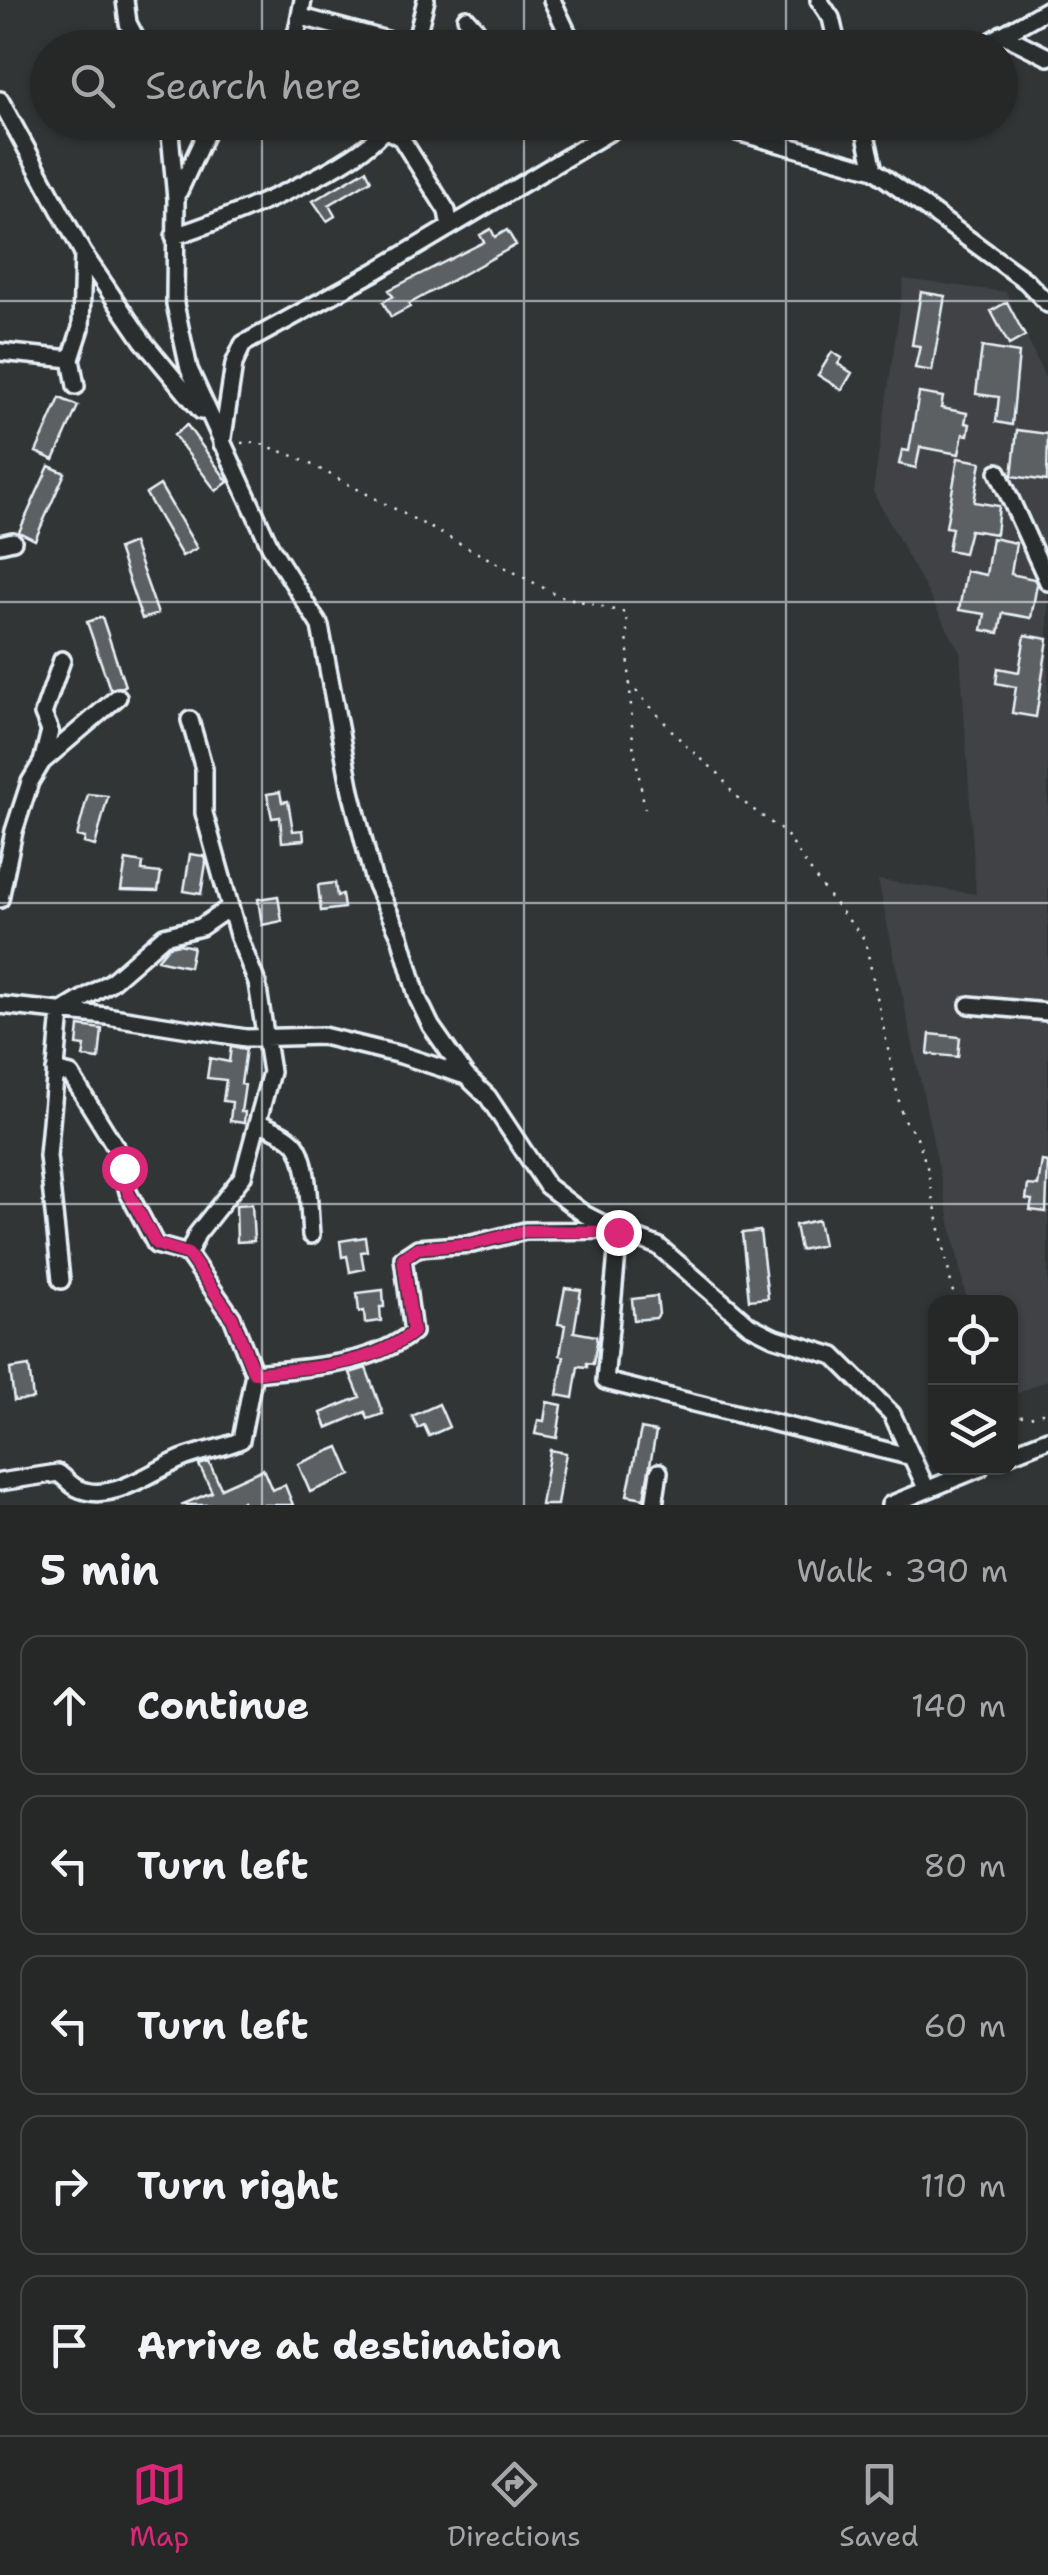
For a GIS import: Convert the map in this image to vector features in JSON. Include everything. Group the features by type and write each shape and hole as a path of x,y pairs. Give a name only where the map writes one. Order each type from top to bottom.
{"street":[{"path":"125,0 132,30"},
{"path":"296,30 303,0"},
{"path":"419,30 426,0"},
{"path":"552,0 566,30"},
{"path":"819,0 834,30"},
{"path":"1008,30 1041,7"},
{"path":"302,17 351,30"},
{"path":"466,18 477,30"},
{"path":"1018,42 1048,57"},
{"path":"0,100 84,253 143,340 214,426"},
{"path":"171,140 176,199 175,304 190,369 270,546 320,626 351,791 373,878 400,936 418,999 431,1026 466,1076 488,1098 546,1186 584,1214 658,1246 749,1325 772,1337 834,1356 884,1402 927,1490"},
{"path":"176,199 203,140"},
{"path":"174,236 214,224 292,189 373,140"},
{"path":"402,140 447,210 450,227"},
{"path":"224,447 234,364 242,344 596,140"},
{"path":"770,140 874,170 1026,280 1048,304"},
{"path":"866,140 874,170"},
{"path":"76,386 71,358 81,328 84,253"},
{"path":"0,352 71,358"},
{"path":"998,472 1048,582"},
{"path":"0,899 14,831 30,782 42,762 50,731 43,714 62,660"},
{"path":"42,762 118,698"},
{"path":"188,1254 197,1234 243,1176 271,1072 257,983 230,908 204,813 204,769 190,720"},
{"path":"62,1012 112,982 164,936 202,927 230,908"},
{"path":"0,1005 265,1038 323,1036 400,1054 466,1076"},
{"path":"969,1005 1048,1012"},
{"path":"62,1012 48,1156 62,1280"},
{"path":"0,1482 58,1473 80,1490 117,1489 133,1486 190,1456 215,1452 241,1440 254,1373 232,1317 188,1254 156,1244 128,1192 118,1151 104,1126 70,1075 55,1070"},
{"path":"258,1122 284,1135 298,1148 311,1235"},
{"path":"254,1373 341,1364 398,1344 413,1332 403,1258 418,1248 472,1244 525,1231 616,1230"},
{"path":"616,1230 604,1381 912,1457"},
{"path":"1018,1451 1048,1438"},
{"path":"654,1505 659,1472"},
{"path":"890,1505 963,1475"}],"path":[{"path":"224,447 248,441 299,458 557,595 622,610 628,618 633,744 644,810"},
{"path":"629,683 685,745 719,774 734,796 786,834 822,888 865,940 901,1111 917,1136 927,1167 954,1295"},
{"path":"1018,1416 1030,1418 1048,1411"}],"shaded area":[{"path":"904,279 1006,292 1048,384 1048,1380 1018,1393 1018,1295 966,1295 878,880 976,894 960,652 873,492"}],"building":[{"path":"366,170 371,180 329,205 335,216 327,221 313,201"},
{"path":"491,229 495,237 507,230 516,245 391,317 383,302 393,296 389,290 484,242 480,235"},
{"path":"921,292 945,296 932,371 915,368 920,346 912,345"},
{"path":"1007,302 1025,336 1009,345 991,311"},
{"path":"982,347 1019,353 1012,425 996,422 999,397 976,394"},
{"path":"832,352 842,358 838,364 852,373 842,390 818,375"},
{"path":"919,393 943,397 941,408 967,413 965,423 970,424 968,435 963,434 959,454 920,447 916,468 899,464 902,450 909,451"},
{"path":"60,398 78,406 54,460 36,452"},
{"path":"187,425 228,482 216,491 174,435"},
{"path":"1017,430 1048,434 1047,481 1012,476"},
{"path":"958,458 981,462 974,502 999,506 996,534 970,530 964,553 948,550 952,528 946,527"},
{"path":"49,466 65,473 35,540 19,532"},
{"path":"160,485 197,548 182,556 146,494"},
{"path":"992,538 1016,543 1011,574 1034,579 1037,584 1031,618 1003,613 999,633 982,630 985,614 959,610 966,571 986,575"},
{"path":"133,543 158,614 142,619 118,549"},
{"path":"102,617 125,686 122,687 110,689 87,622"},
{"path":"1025,635 1048,639 1036,717 1012,713 1016,687 996,683 998,668 1019,672"},
{"path":"280,792 282,802 288,801 293,831 303,830 304,840 282,842 280,817 272,818 267,794"},
{"path":"88,794 108,796 95,846 77,836"},
{"path":"190,854 204,856 206,863 201,894 184,891"},
{"path":"126,860 143,863 142,871 161,873 158,891 121,890"},
{"path":"335,883 344,908 321,911 318,885"},
{"path":"278,896 282,921 262,925 258,899"},
{"path":"169,946 193,947 189,967 157,960"},
{"path":"79,1026 102,1029 99,1059 83,1057 85,1046 77,1045"},
{"path":"930,1034 960,1037 958,1057 928,1054"},
{"path":"231,1047 246,1049 241,1084 245,1085 241,1112 245,1112 244,1123 230,1121 232,1102 223,1101 226,1080 207,1078 210,1058 229,1062"},
{"path":"1042,1161 1048,1162 1046,1212 1030,1210 1032,1200 1026,1199 1028,1185 1038,1186"},
{"path":"252,1204 254,1241 237,1242 236,1205"},
{"path":"818,1220 823,1245 800,1250 795,1225"},
{"path":"760,1231 768,1298 749,1300 742,1233"},
{"path":"365,1237 367,1251 361,1252 364,1269 350,1272 347,1256 342,1257 340,1241"},
{"path":"565,1288 581,1290 574,1332 596,1336 597,1342 593,1364 578,1366 573,1398 557,1395 565,1325 558,1324"},
{"path":"383,1290 381,1321 365,1323 357,1293"},
{"path":"657,1296 656,1318 634,1320 632,1299"},
{"path":"29,1366 33,1399 14,1401 10,1369"},
{"path":"366,1368 383,1414 368,1419 365,1412 327,1428 321,1413 360,1397 350,1373"},
{"path":"547,1402 562,1405 557,1438 535,1434 538,1420 544,1421"},
{"path":"439,1404 449,1427 429,1436 424,1425 418,1428 412,1416"},
{"path":"641,1429 656,1432 644,1498 627,1495"},
{"path":"339,1447 351,1475 310,1492 298,1464"},
{"path":"550,1450 566,1453 557,1505 541,1505"},
{"path":"209,1462 221,1488 263,1469 272,1490 285,1485 293,1505 245,1505 243,1501 235,1505 181,1505 212,1492 199,1465"}],"route":[{"path":"124,1168 128,1192 156,1244 188,1254 232,1317 254,1373 341,1364 398,1344 413,1332 403,1258 418,1248 472,1244 525,1231 618,1232"}]}
